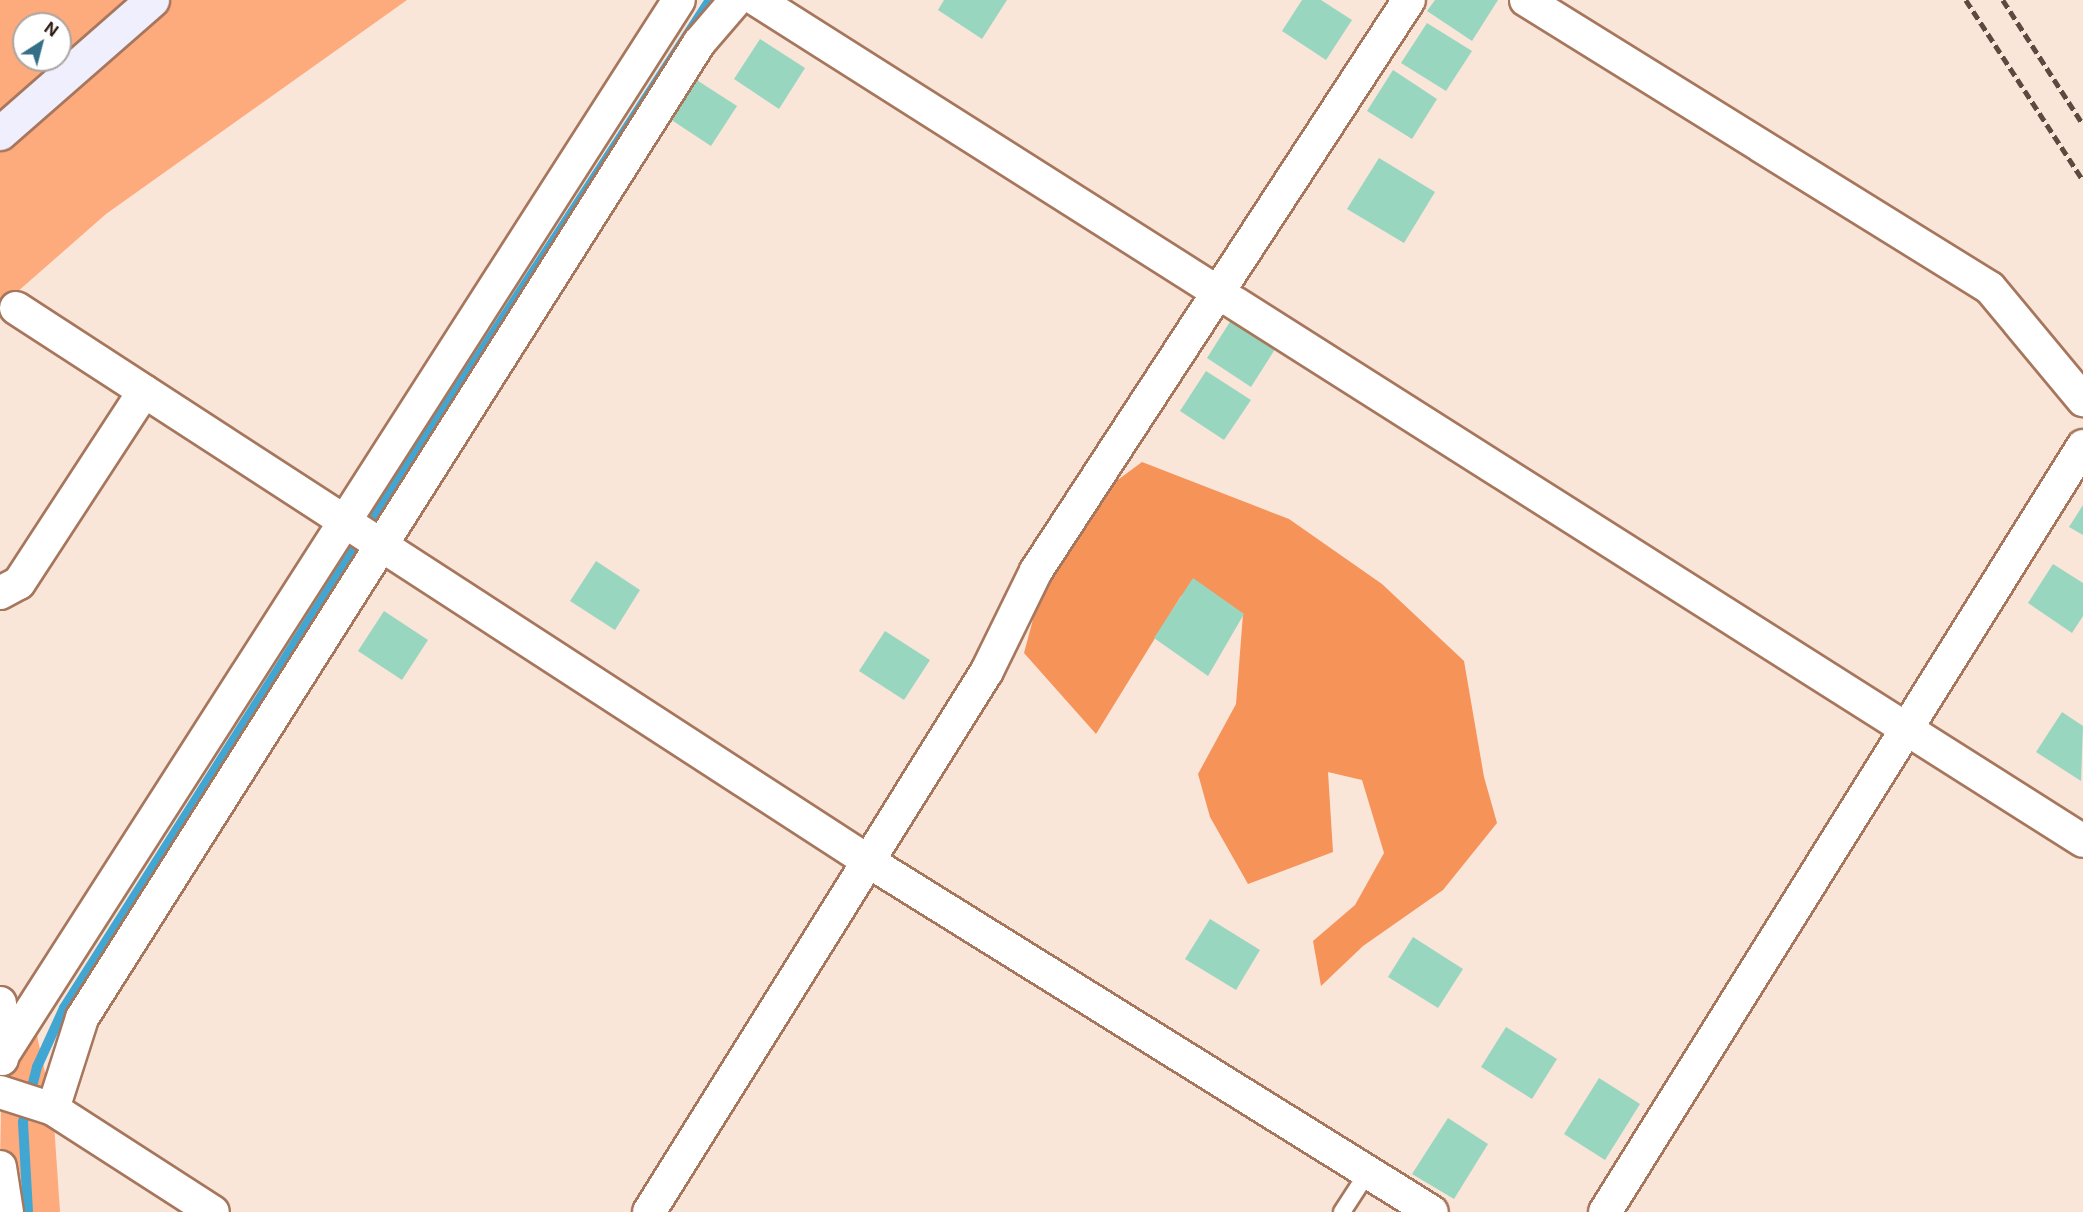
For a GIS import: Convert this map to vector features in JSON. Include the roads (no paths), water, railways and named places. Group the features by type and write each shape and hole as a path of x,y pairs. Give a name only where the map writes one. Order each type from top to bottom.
{"main road":[{"path":"0,133 152,0"}],"street":[{"path":"2,1056 342,520 679,0"},
{"path":"53,1109 82,1018 383,547 699,43 736,0"},
{"path":"757,0 1217,295 2083,841"},
{"path":"649,1212 987,671 1036,572 1409,0"},
{"path":"1526,0 1990,288 2083,400"},
{"path":"16,308 868,861 1432,1212"},
{"path":"0,593 19,583 144,392"},
{"path":"1605,1212 2083,446"},
{"path":"0,1003 2,1092 53,1109 213,1212"},
{"path":"0,1167 7,1212"}],"lane":[{"path":"1342,1212 1368,1172"}],"waterway":[{"path":"28,1212 23,1122 37,1067 64,1008 395,485 710,0"}],"railway":[{"path":"1966,0 2083,180"},
{"path":"2003,0 2083,124"}]}
